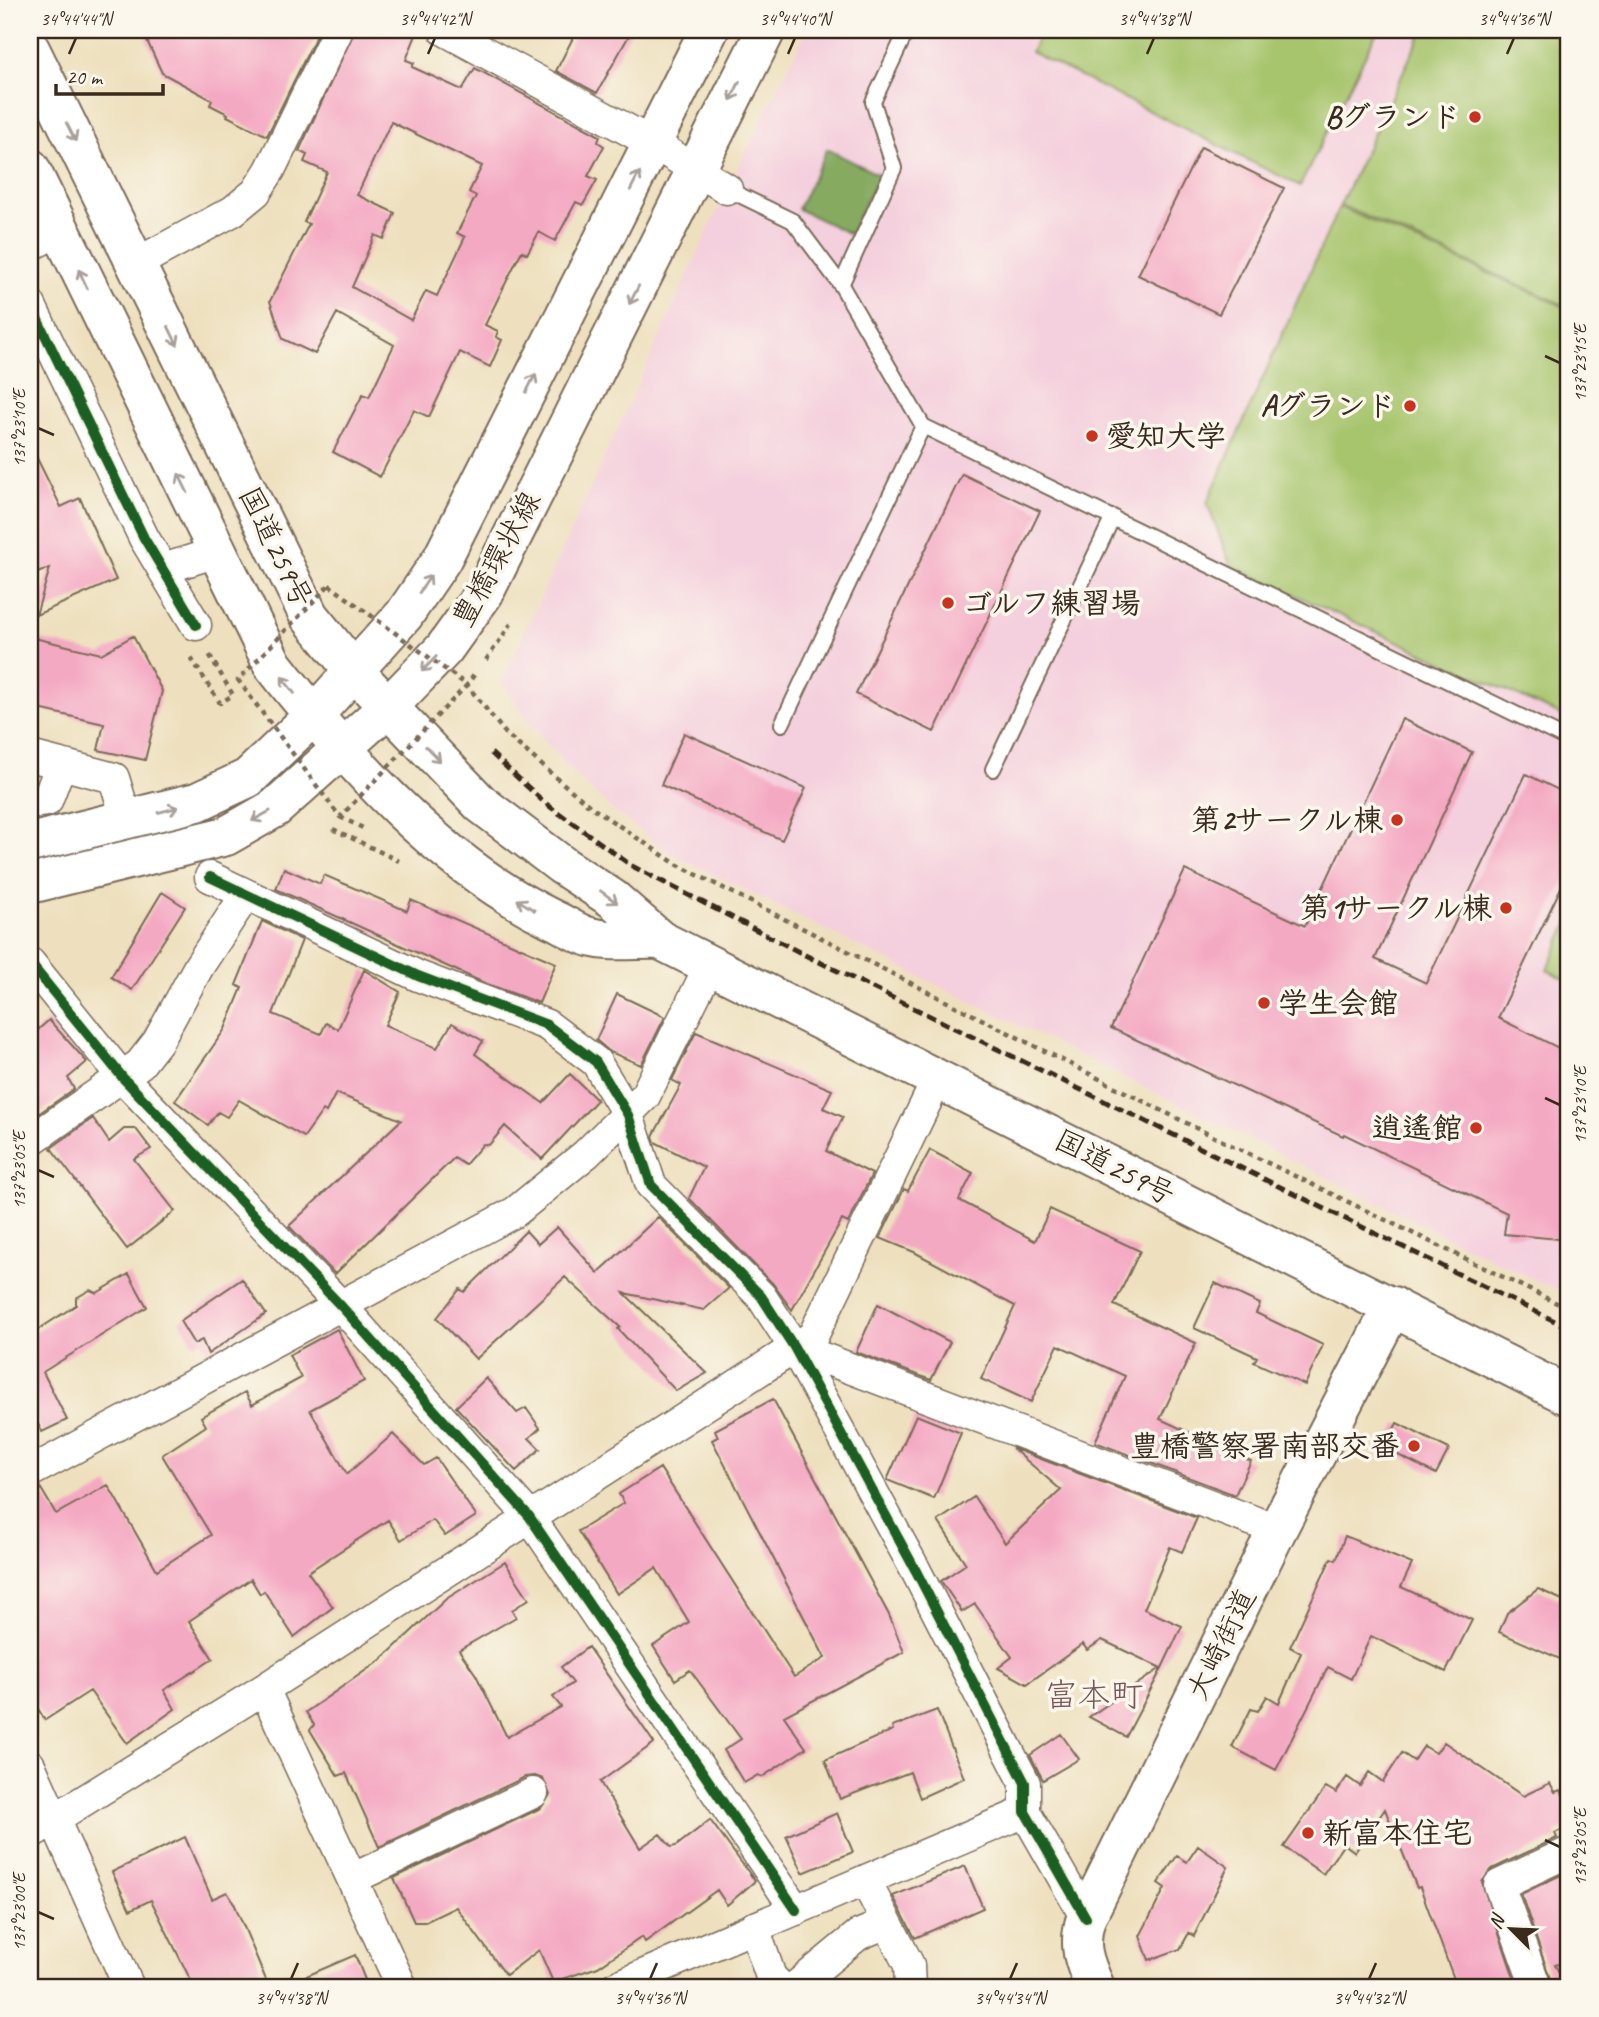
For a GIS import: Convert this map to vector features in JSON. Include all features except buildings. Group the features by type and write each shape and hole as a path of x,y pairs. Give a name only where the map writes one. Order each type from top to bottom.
{"main road":[{"name":"豊橋環状線","path":"30,842 127,821 221,794 248,778 313,716 404,615 442,559 654,144 709,30"},
{"name":"豊橋環状線","path":"30,884 226,836 275,808 388,707 443,649 484,593 712,179 766,30"},
{"name":"国道259号","path":"30,50 309,616 354,671 481,804 563,866 613,899 660,940 1569,1396"},
{"name":"国道259号","path":"30,168 45,238 217,552 273,665 313,716 363,775 488,881 537,912 590,937 660,940"},
{"name":"大崎街道","path":"1095,1987 1082,1957 1080,1936 1086,1918 1277,1530 1393,1306"}],"street":[{"path":"137,263 233,211 256,192 270,170 338,30"},
{"path":"444,30 654,144 712,179"},
{"path":"30,304 144,538 196,625"},
{"path":"163,569 217,552"},
{"path":"30,756 114,778 127,821"},
{"path":"30,803 47,801 61,764"},
{"path":"210,877 244,896 418,976 547,1025 596,1062 628,1115 652,1185 761,1296 794,1347 909,1559 1025,1783 1026,1812 1086,1918"},
{"path":"30,1141 140,1064 158,1041 199,966 244,896"},
{"path":"30,963 123,1077 342,1307 529,1516 796,1910"},
{"path":"30,1472 515,1212 628,1115 645,1096 710,965"},
{"path":"42,1827 264,1689 529,1516 813,1336 937,1077"},
{"path":"794,1347 1277,1530"},
{"path":"264,1689 402,1987"},
{"path":"30,1765 42,1827 129,1987"},
{"path":"352,1879 533,1793"},
{"path":"615,1987 1026,1812"},
{"path":"1536,1987 1499,1885 1569,1852"},
{"path":"865,1880 909,1965 910,1987"},
{"path":"795,1987 858,1935 887,1923"},
{"path":"754,1927 771,1977 781,1987"}],"lane":[{"path":"841,285 894,167 873,102 907,30"},
{"path":"712,179 793,221 841,285 923,426 1569,740"},
{"path":"782,724 923,426"},
{"path":"993,769 1113,517"}],"path":[{"path":"238,680 329,584 467,685 506,734 591,807 676,864 739,899 1202,1131 1569,1309"},
{"path":"340,817 467,685 513,620"},
{"path":"202,672 220,703 233,695 208,653"},
{"path":"231,669 340,817 372,833"},
{"path":"333,829 399,861 405,849"}],"shaded area":[{"name":"愛知大学","path":"807,30 1569,30 1569,1297 666,851 611,809 565,765 528,721 502,682 727,189"}],"green space":[{"path":"1042,30 1378,30 1300,186 1031,52"},
{"name":"Bグランド","path":"1423,30 1569,30 1569,307 1340,205"},
{"path":"827,149 879,175 850,234 798,209"},
{"name":"Aグランド","path":"1339,207 1569,309 1569,719 1231,566 1207,503"},
{"path":"1569,922 1569,981 1547,970"}],"railway":[{"path":"491,753 545,803 632,866 807,956 1569,1328"}],"cycle path":[{"path":"30,304 144,538 196,625"},
{"path":"210,877 418,976 547,1025 596,1062 628,1115 651,1185 761,1296 794,1347 916,1571 1025,1783 1025,1812 1086,1918"},
{"path":"30,963 123,1078 342,1307 529,1516 796,1910"}],"place":[{"name":"Bグランド","path":"1475,117"},
{"name":"Aグランド","path":"1410,406"},
{"name":"愛知大学","path":"1092,436"},
{"name":"ゴルフ練習場","path":"948,603"},
{"name":"第2サークル棟","path":"1397,820"},
{"name":"第1サークル棟","path":"1506,908"},
{"name":"学生会館","path":"1264,1003"},
{"name":"逍遙館","path":"1476,1128"},
{"name":"豊橋警察署南部交番","path":"1414,1446"},
{"name":"新富本住宅","path":"1308,1833"}],"district":[{"name":"富本町","path":"1094,1695"}]}
